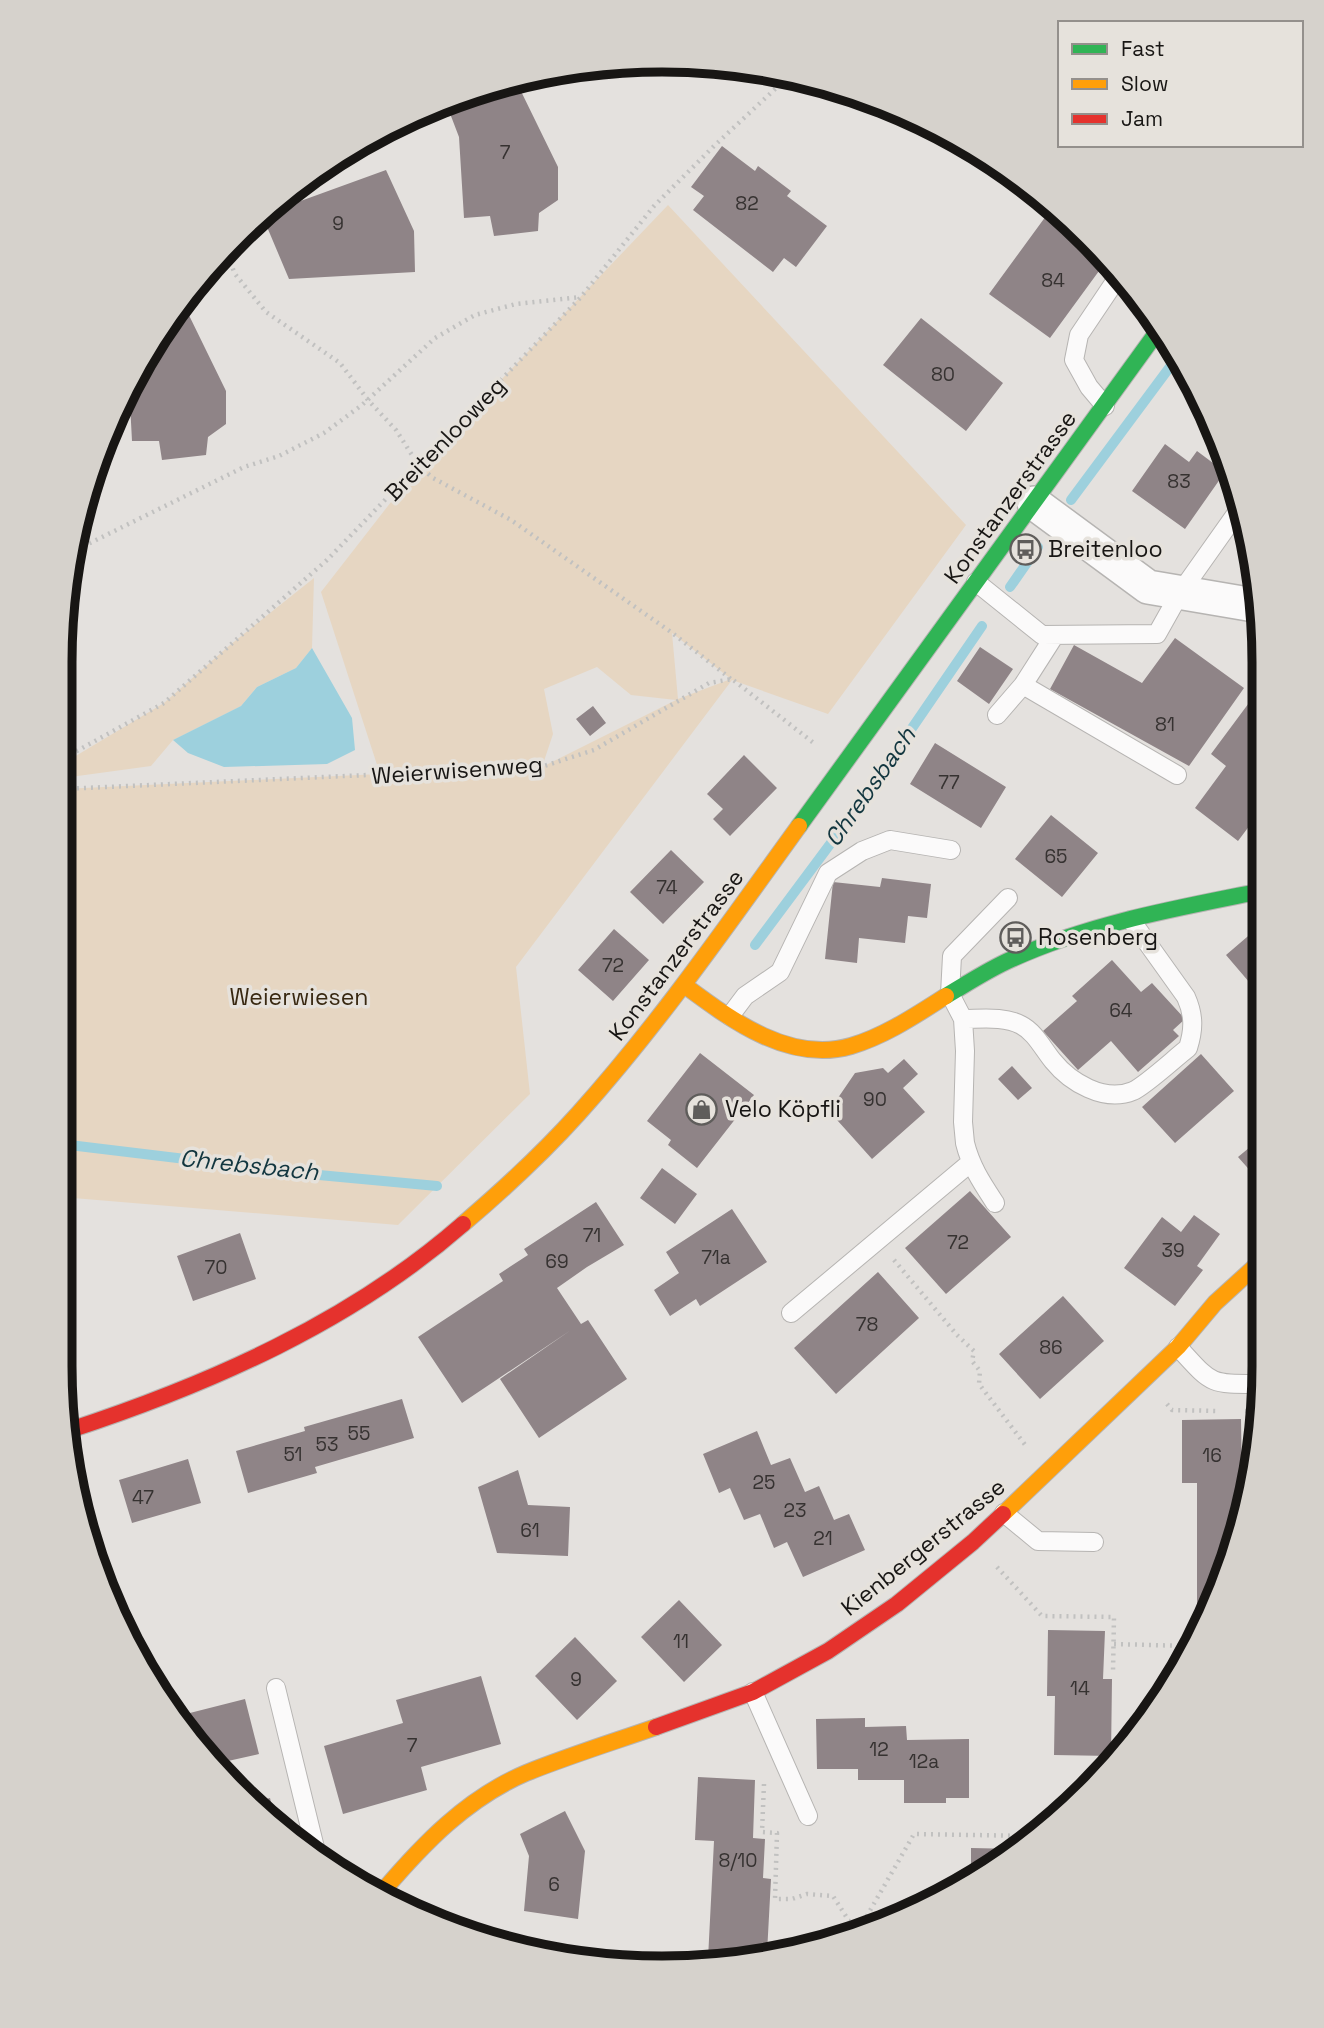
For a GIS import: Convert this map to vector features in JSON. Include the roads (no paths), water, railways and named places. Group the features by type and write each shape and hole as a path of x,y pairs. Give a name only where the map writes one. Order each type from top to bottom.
{"street":[{"name":"Konstanzerstrasse","path":"75,1428 166,1396 246,1362 330,1316 418,1258 504,1189 541,1154 613,1076 684,985 1154,336"},
{"path":"1034,503 1147,587 1249,604"},
{"path":"684,985 765,1036 793,1046 825,1050 846,1047 865,1040 1009,960 1043,946 1094,928 1252,893"},
{"name":"Kienbergerstrasse","path":"386,1887 418,1849 451,1820 486,1795 524,1774 753,1692 828,1651 897,1604 1004,1513 1178,1347 1215,1303 1252,1269"}],"lane":[{"path":"1105,406 1089,387 1074,360 1079,335 1114,283"},
{"path":"976,582 1042,635 1157,634 1180,593 1234,518"},
{"path":"997,715 1023,685 1055,635"},
{"path":"1023,685 1177,775"},
{"path":"730,1016 745,996 780,972 828,873 862,851 890,840 951,850"},
{"path":"995,1203 970,1163 963,1122 963,1019 950,994 953,956 1007,898"},
{"path":"963,1019 1005,1020 1020,1024 1031,1032 1054,1063 1082,1086 1114,1093 1133,1091 1188,1048 1193,1020 1186,997 1130,920"},
{"path":"791,1313 970,1163"},
{"path":"1178,1347 1206,1378 1215,1382 1252,1384"},
{"path":"1004,1513 1038,1541 1094,1542"},
{"path":"276,1688 314,1842"},
{"path":"753,1692 808,1816"}],"water":[{"path":"312,648 352,718 355,750 327,764 224,767 188,753 173,740 241,706 257,687 296,668"}],"waterway":[{"name":"Chrebsbach","path":"1071,500 1172,365"},
{"name":"Chrebsbach","path":"1010,587 1038,547"},
{"name":"Chrebsbach","path":"755,945 860,804 982,626"},
{"name":"Chrebsbach","path":"72,1145 319,1175 437,1186"}],"place":[{"name":"Breitenloo","path":"1025,549"},
{"name":"Rosenberg","path":"1015,937"},
{"name":"Velo Köpfli","path":"702,1109"}],"park label":[{"name":"Weierwiesen","path":"299,997"}]}
